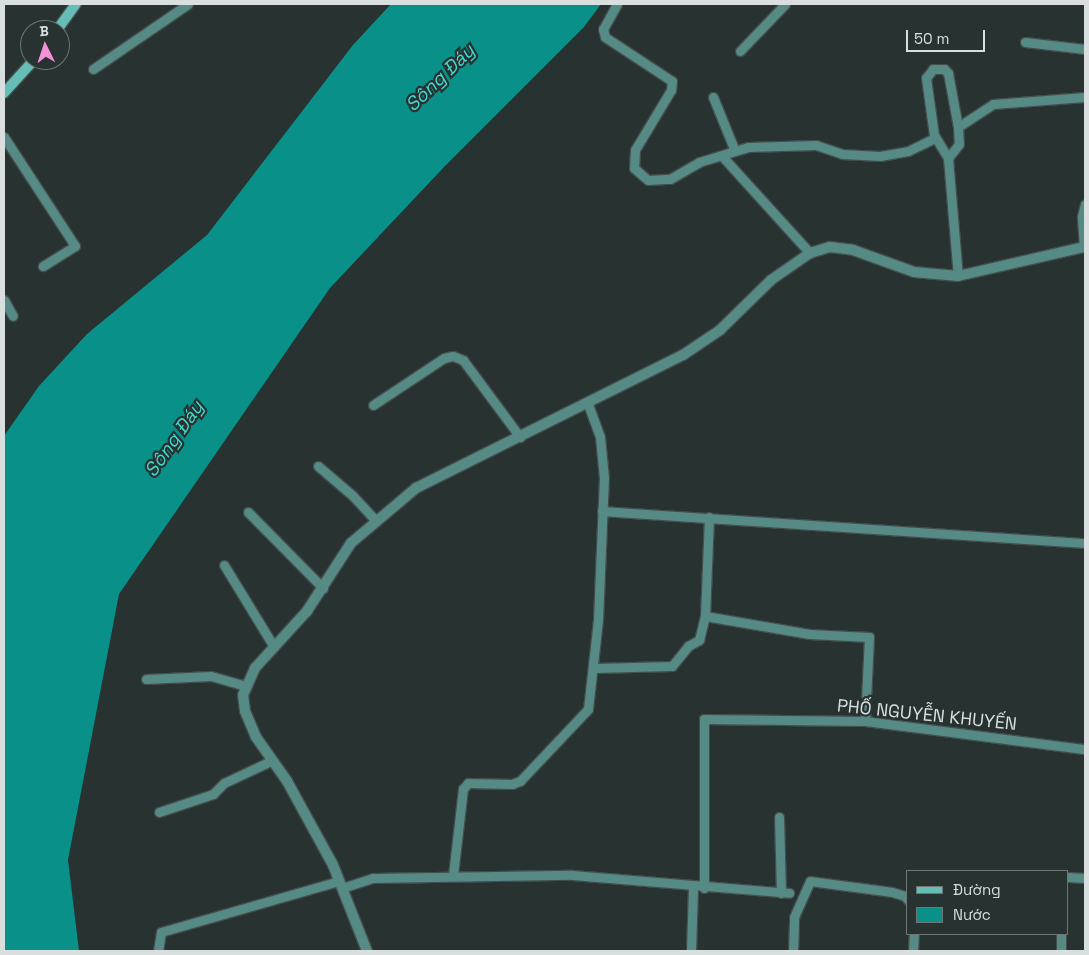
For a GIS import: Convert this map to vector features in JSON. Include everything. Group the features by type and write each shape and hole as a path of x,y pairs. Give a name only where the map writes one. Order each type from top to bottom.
{"main road":[{"path":"64,20 76,4"},
{"path":"4,93 25,70"}],"street":[{"path":"93,69 188,4"},
{"path":"617,4 603,30 605,37 672,84 634,150 634,168 642,177 662,181 699,162 748,147 808,145 842,154 880,156 908,151 935,138"},
{"path":"740,51 753,34 784,4"},
{"path":"1025,42 1085,49"},
{"path":"948,158 959,144 958,127 948,73 944,69 933,70 926,78 935,138 948,158 958,276"},
{"path":"713,97 735,151"},
{"path":"958,127 993,104 1085,97"},
{"path":"4,137 75,246 44,266"},
{"path":"722,156 810,253"},
{"path":"367,951 340,884 287,781 271,761 245,710 245,686 255,668 307,611 352,543 375,520 416,488 683,355 720,330 771,280 810,253 830,247 853,250 914,272 958,276 1085,249 1082,216 1085,204"},
{"path":"4,300 13,316"},
{"path":"373,405 444,358 453,356 462,360 520,437"},
{"path":"453,875 463,789 468,783 512,784 520,781 588,708 595,668 604,478 600,438 587,402"},
{"path":"318,466 352,495 375,520"},
{"path":"602,511 1085,543"},
{"path":"248,512 323,588"},
{"path":"595,668 672,666 688,646 699,640 705,616 709,517"},
{"path":"224,565 274,647"},
{"path":"705,616 809,634 869,637 865,721"},
{"path":"146,679 211,676 245,686"},
{"name":"PHỐ NGUYỄN KHUYẾN","path":"704,888 704,718 865,721 1085,750"},
{"path":"158,812 213,794 224,783 271,761"},
{"path":"158,951 162,932 340,884 373,878 453,875 572,875 704,888 785,893 779,816"},
{"path":"1069,877 1085,878"},
{"path":"793,951 794,916 810,881 892,892 906,897"},
{"path":"690,951 693,887"},
{"path":"913,951 914,935"},
{"path":"1061,935 1061,951"}],"water":[{"name":"Sông Đáy","path":"391,4 601,4 584,27 444,167 330,288 119,594 68,860 79,951 4,951 4,436 39,386 87,334 207,235 353,45"}]}
